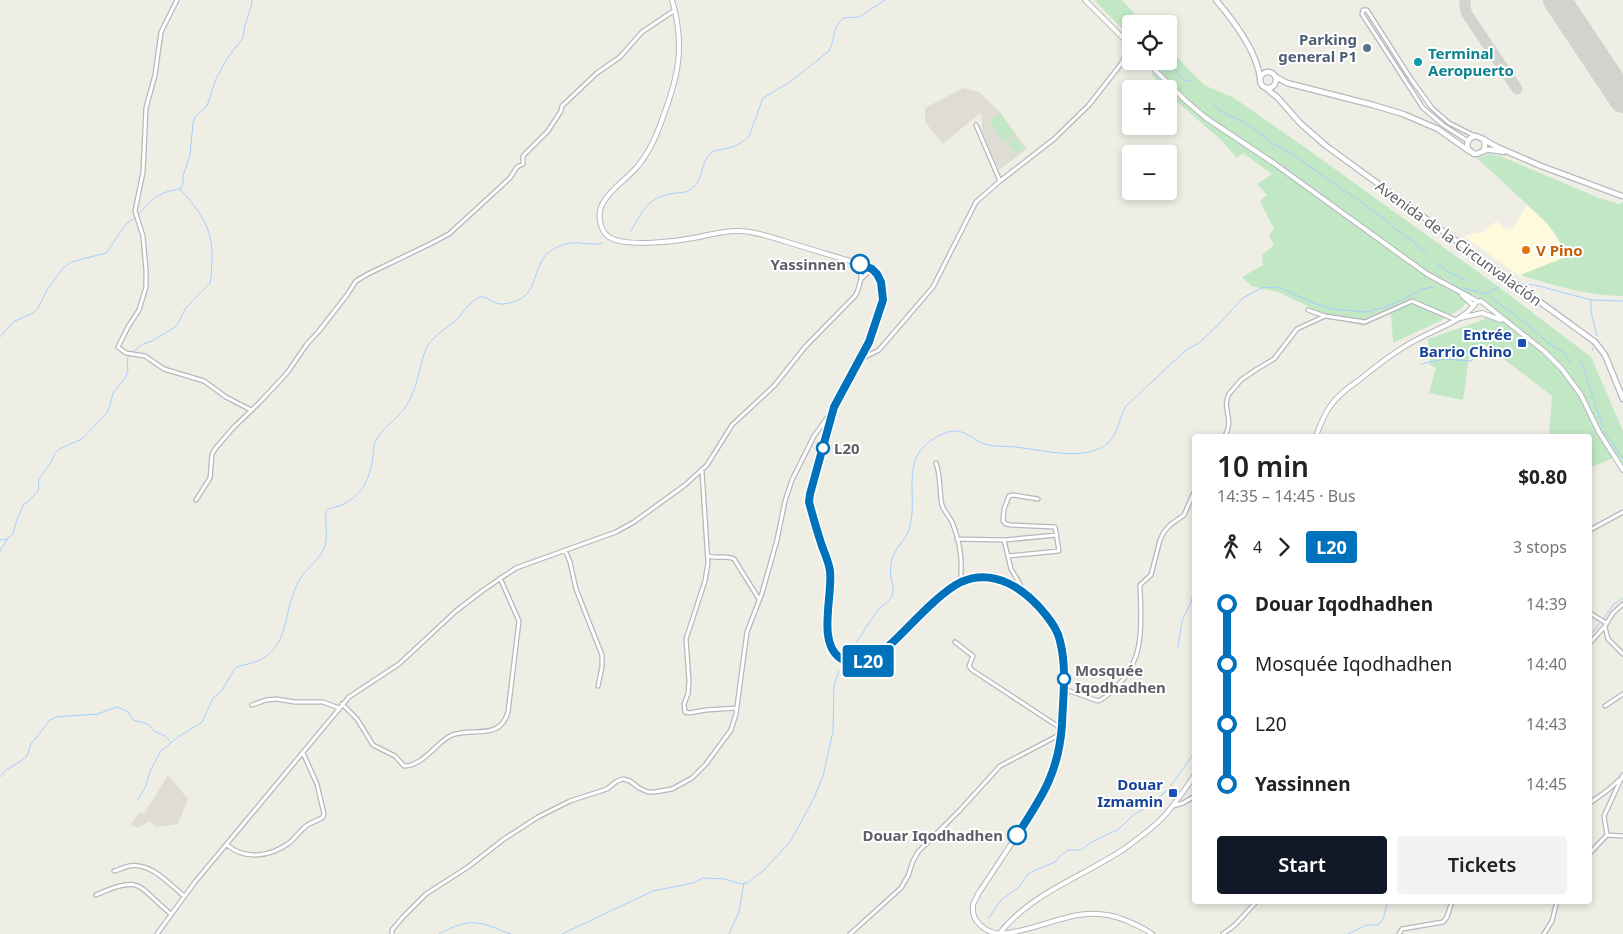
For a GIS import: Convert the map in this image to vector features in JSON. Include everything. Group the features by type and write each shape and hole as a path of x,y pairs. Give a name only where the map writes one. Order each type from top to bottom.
{"main road":[{"path":"1216,0 1239,31 1257,62 1260,85 1278,98"},
{"path":"1257,62 1287,83 1390,109 1429,124 1456,140 1462,147 1477,154 1484,151 1496,151 1514,155"},
{"path":"1260,78 1264,72 1269,72"},
{"path":"1276,77 1275,85 1278,98"},
{"path":"1266,88 1287,83"},
{"name":"Avenida de la Circunvalación","path":"1278,98 1300,123 1325,145 1595,342 1604,355 1623,399"},
{"path":"1469,151 1468,142 1476,136 1514,155 1622,196"},
{"path":"1483,139 1486,146 1484,151"},
{"path":"1456,140 1468,142"}],"street":[{"path":"177,0 160,32 155,75 146,108 144,172 135,214 143,236 146,287 139,310 118,347 128,353 145,356 164,368 204,382 226,397 252,410"},
{"path":"392,934 392,930 403,917 426,894 468,868 516,830 556,807 608,789 617,781 623,779 630,780 639,788 651,792 672,789 683,784 706,764 721,745 731,730 737,708 747,632 777,540 784,501 792,480 814,436 834,407 873,332 883,300 881,282 872,269 740,230 656,242 619,240 605,233 599,211 603,202 643,159 657,134 672,95 677,75 680,47 679,24 672,0"},
{"path":"1085,0 1122,37"},
{"path":"196,500 210,478 214,449 287,373 356,281 449,234 523,164 523,156 548,131 561,111 562,106 598,73 620,57 642,32 675,10"},
{"path":"1468,142 1426,111 1362,14 1363,10 1367,10 1432,108 1443,118 1476,136"},
{"path":"1377,36 1382,33"},
{"path":"1395,64 1400,61"},
{"path":"859,360 879,350 933,287 976,202 1054,139 1088,105 1121,64"},
{"path":"1155,70 1206,118 1275,164 1411,263 1442,283 1486,304 1508,324 1544,351 1562,369 1578,390 1599,432 1623,470"},
{"path":"1412,91 1417,88"},
{"path":"976,125 1000,181"},
{"path":"157,934 184,896 226,844 341,706 356,691 398,664 456,611 500,578 523,564 604,537 625,527 686,485 702,471 732,425 774,386 805,347 855,296 861,280 860,264"},
{"path":"861,280 872,269"},
{"path":"1455,290 1474,307 1476,312 1493,316 1508,324"},
{"path":"1308,310 1325,316 1365,322 1412,301 1456,320 1485,311 1486,304"},
{"path":"1317,434 1325,414 1344,391 1400,349 1456,320 1474,307 1477,301"},
{"path":"1226,434 1229,424 1226,406 1228,394 1256,369 1274,359 1297,329 1325,316"},
{"path":"834,407 809,502 830,569 828,626 830,646 834,653 848,662 869,660 877,656 944,593 960,583 974,579 993,579 1013,585 1040,608 1058,633 1063,652 1064,689 1062,731 1055,769 1044,791 973,905 977,922 984,929 999,934 1019,932 1075,915 1096,913 1117,917 1140,926 1152,934"},
{"path":"936,462 942,505 953,525 957,539 962,570 960,583"},
{"path":"702,471 708,556 705,581 686,639 689,681 688,694 683,706 685,712 689,713 737,708"},
{"path":"1008,556 1059,551 1057,534 1054,527 1011,526 1004,521 1004,509 1009,496 1038,499"},
{"path":"1064,689 1098,701 1110,693 1129,673 1135,660 1141,632 1140,585 1150,577 1164,532 1184,515 1192,497"},
{"path":"1592,529 1623,512"},
{"path":"957,539 1004,540 1057,534"},
{"path":"1004,540 1011,569 1022,591"},
{"path":"565,550 570,562 576,589 602,655 602,667 598,686"},
{"path":"708,556 715,558 728,556 734,558 759,599"},
{"path":"252,705 276,699 341,706 357,719 373,745 395,756 404,766 419,760 451,736 470,732 485,732 501,725 508,712 519,621 500,578"},
{"path":"1592,641 1623,604"},
{"path":"1592,615 1605,625 1608,639 1623,654"},
{"path":"955,642 973,656 969,664 970,669 1062,731"},
{"path":"1605,706 1623,694"},
{"path":"850,934 901,888 908,876 913,861 922,848 1000,766 1062,731"},
{"path":"226,844 239,853 269,854 288,843 309,824 324,817 317,784 303,753"},
{"path":"1592,802 1608,790 1622,776"},
{"path":"1607,835 1604,816 1622,776"},
{"path":"999,934 1016,915 1038,898 1124,849 1153,827 1192,779"},
{"path":"1172,806 1192,798"},
{"path":"1607,835 1623,836"},
{"path":"1592,851 1607,835"},
{"path":"114,871 128,866 142,866 158,875 184,896"},
{"path":"96,895 122,886 137,884 145,889 171,914"},
{"path":"1223,934 1236,925 1254,904"},
{"path":"1399,934 1402,929 1443,922 1447,917 1451,904"},
{"path":"1544,934 1552,921 1555,904"}],"shaded area":[{"path":"963,88 979,92 999,111 1027,149 999,170 982,132 982,117 980,113 943,144 925,122 925,108"},
{"path":"1527,205 1547,224 1569,258 1521,277 1464,236 1482,232 1497,221 1506,230 1509,227 1512,230"},
{"path":"168,775 188,799 178,824 157,827 149,821 138,828 130,825 139,813 144,814"}],"green space":[{"path":"1094,0 1122,0 1136,15 1122,15 1122,29"},
{"path":"1177,57 1204,85 1234,98 1303,146 1496,285 1591,357 1623,431 1623,467 1618,456 1592,467 1592,434 1549,434 1552,396 1484,344 1469,358 1463,400 1429,393 1436,368 1430,365 1428,339 1483,320 1494,308 1473,294 1461,309 1393,343 1391,313 1364,326 1331,318 1319,319 1312,308 1278,292 1251,286 1242,277 1263,265 1262,255 1274,245 1269,236 1274,229 1260,201 1267,195 1257,184 1272,174 1243,153 1237,158 1222,141 1177,102 1177,80 1157,80 1151,74 1156,70 1177,70"},
{"path":"1000,113 1015,134 1004,142 989,121"},
{"path":"1015,137 1024,148 1016,154 1007,143"},
{"path":"1490,154 1500,156 1599,198 1619,204 1623,202 1623,296 1584,292 1520,275 1568,256 1546,222 1477,158"}],"waterway":[{"path":"0,551 13,534 24,504 38,491 39,479 54,455 59,449 82,439 106,414 113,393 126,377 129,355 143,344 152,341 175,327 185,309 210,283 211,240 205,222 180,189 190,155 195,117 207,106 216,79 228,57 243,38 252,0"},
{"path":"631,231 644,210 653,201 659,197 685,192 694,187 697,184 705,161 711,153 735,146 749,136 763,98 790,82 829,51 835,30 843,18 859,17 885,0"},
{"path":"1176,70 1184,80 1190,81"},
{"path":"1213,103 1220,111 1247,124 1358,200 1428,255"},
{"path":"138,215 156,197 166,192 180,189"},
{"path":"0,337 13,322 33,313 38,308 47,290 63,268 71,262 106,253 126,224 135,218"},
{"path":"138,799 145,788 151,769 161,751 178,737 202,722 213,698 221,692 235,668 262,659 278,643 296,586 325,546 326,511 339,506 357,495 367,481 376,440 403,411 410,399 423,356 432,340 455,321 468,305 477,298 483,297 502,304 522,298 531,287 543,259 554,249 570,243 602,243"},
{"path":"1436,263 1450,273 1467,281"},
{"path":"1521,284 1535,285 1591,300 1623,301"},
{"path":"847,653 876,612 888,601 893,593 891,563 894,553 906,536 910,526 913,468 923,447 933,439 949,432 958,431 981,443 992,446 1067,454 1093,451 1111,440 1126,406 1185,351 1200,342 1243,298 1261,288 1277,287 1313,303 1333,309 1365,312 1383,308 1423,289 1433,287"},
{"path":"1463,288 1486,294 1499,287"},
{"path":"1492,298 1548,343 1562,351 1571,363"},
{"path":"1591,300 1591,311 1597,336"},
{"path":"1421,364 1444,359 1471,361 1483,350"},
{"path":"1581,361 1603,427"},
{"path":"1605,432 1623,459"},
{"path":"0,540 7,539"},
{"path":"1178,647 1182,621 1192,598"},
{"path":"1603,619 1614,604 1623,598"},
{"path":"1592,633 1601,622"},
{"path":"562,934 653,891 693,883 703,878 725,879 741,884 747,883 763,871 790,842 814,798 823,776 833,731 834,685 839,671"},
{"path":"0,777 6,770 27,756 31,744 50,720 56,717 97,714 117,707 128,712 133,720 148,724 154,731 165,736 171,742"},
{"path":"988,919 1001,900 1018,888 1029,873 1055,862 1068,850 1081,850 1092,842 1119,829 1132,816 1153,803 1169,788 1192,756"},
{"path":"729,934 739,912 744,883"},
{"path":"1348,934 1367,925 1378,925 1383,919 1387,904"},
{"path":"439,934 450,928 468,923 491,926 511,934"}],"taxiway":[{"path":"1465,0 1467,14 1517,89"}],"runway":[{"path":"1557,0 1623,99"}],"bus line":[{"name":"L20","path":"860,264 872,269 877,274 883,290 883,300 869,342 834,407 809,502 830,569 828,638 830,646 834,653 848,662 869,660 890,645 944,593 963,581 984,578 1002,580 1029,596 1058,633 1063,652 1064,689 1061,734 1055,769 1034,809 1017,835"}],"place":[{"name":"Parking general P1","path":"1367,48"},
{"name":"Terminal Aeropuerto","path":"1418,62"},
{"name":"V Pino","path":"1526,250"},
{"name":"Yassinnen","path":"860,264"},
{"name":"Entrée Barrio Chino","path":"1522,343"},
{"name":"L20","path":"823,448"},
{"name":"Mosquée Iqodhadhen","path":"1064,679"},
{"name":"Douar Izmamin","path":"1173,793"},
{"name":"Douar Iqodhadhen","path":"1017,835"}]}
